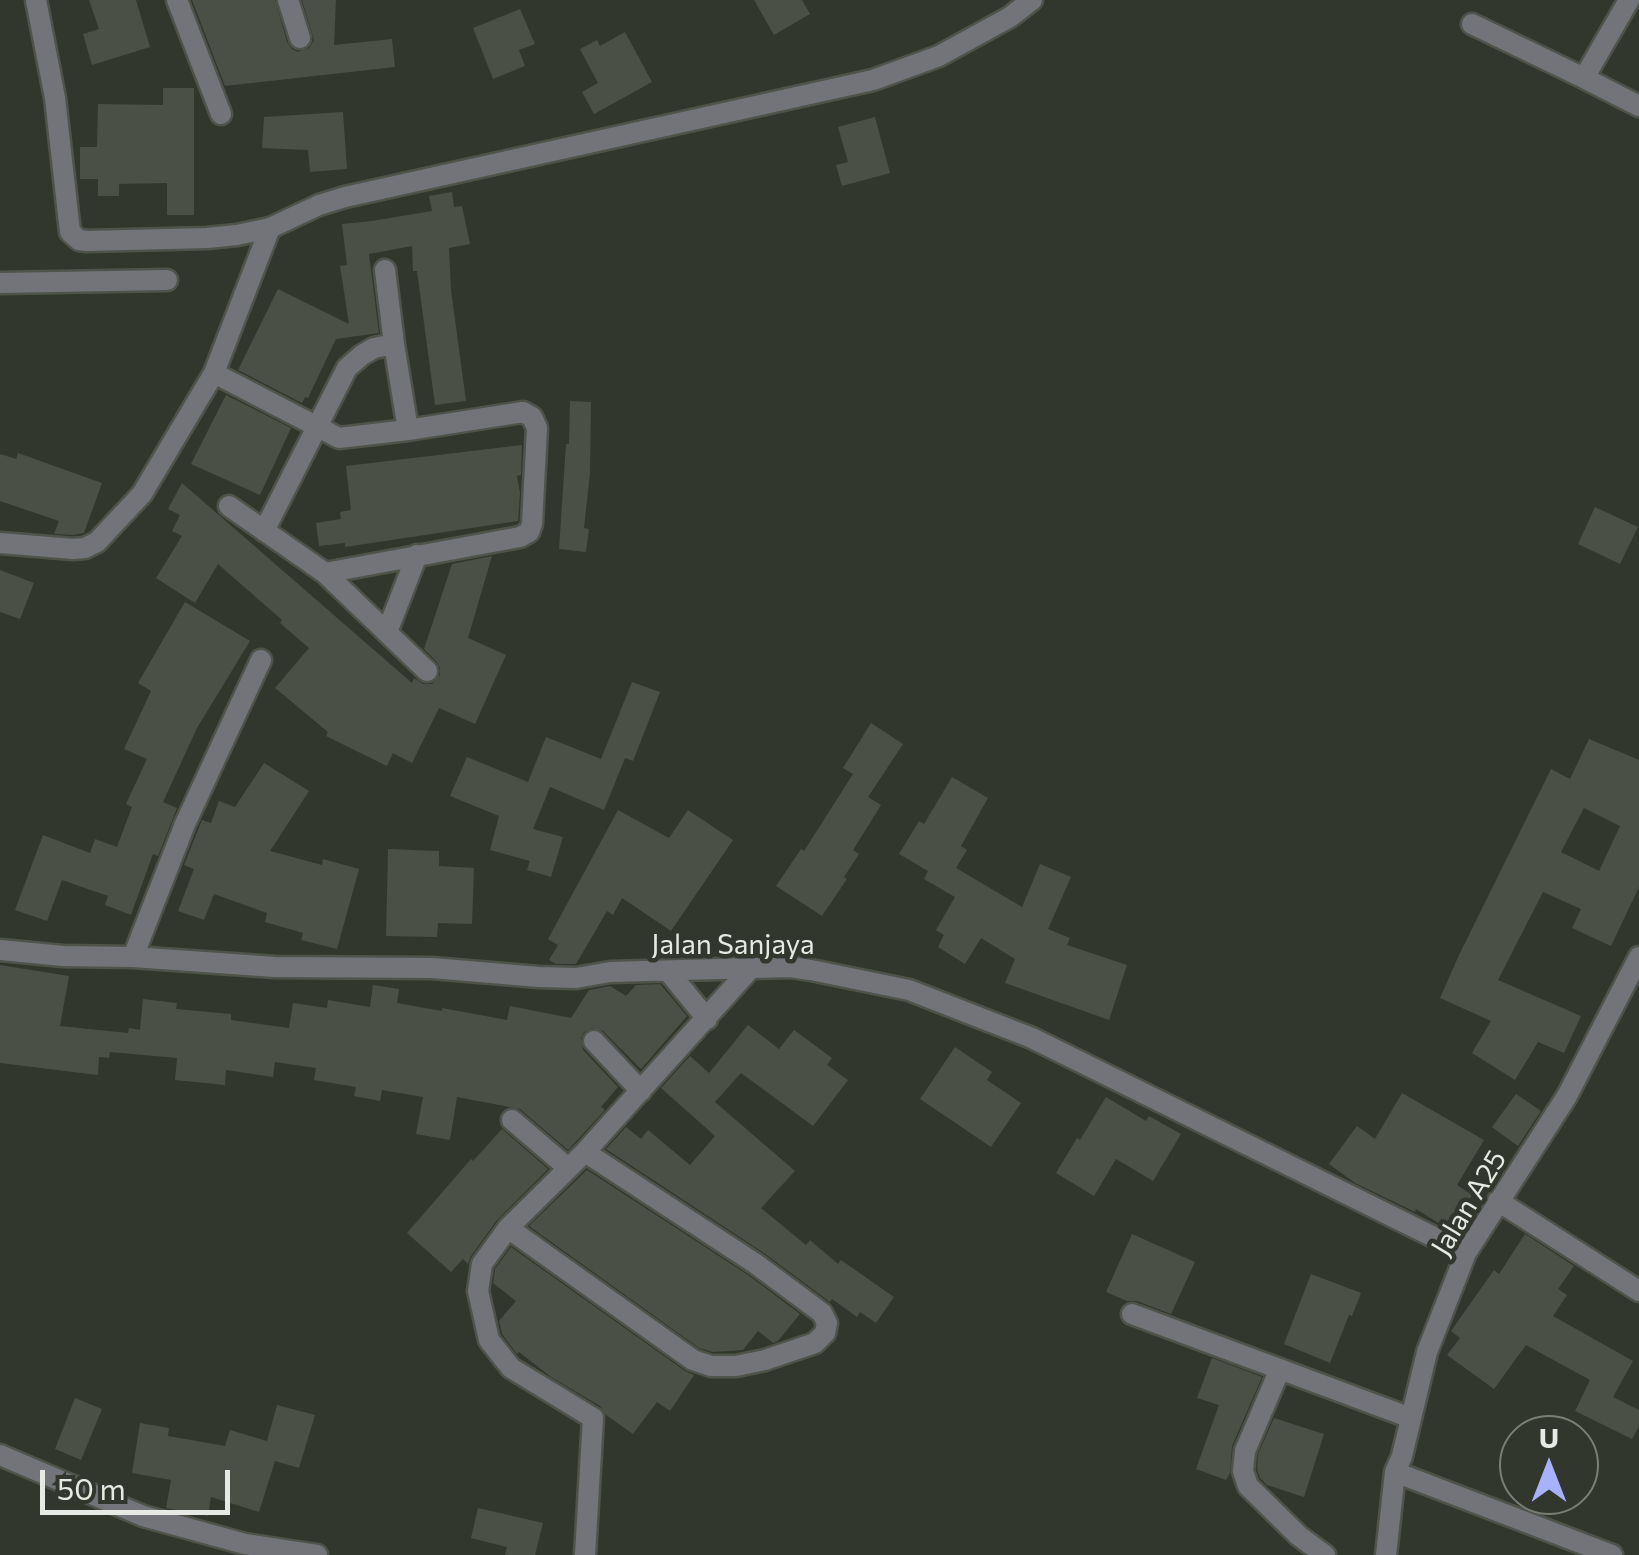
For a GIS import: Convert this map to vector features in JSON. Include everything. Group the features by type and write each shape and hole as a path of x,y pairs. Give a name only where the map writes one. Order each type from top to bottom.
{"street":[{"path":"36,0 54,98 70,232 74,238 87,241 207,238 270,228 318,204 345,197 874,80 938,56 1032,0"},
{"path":"177,0 221,114"},
{"path":"288,0 300,38"},
{"path":"1584,78 1629,0"},
{"path":"1472,24 1639,106"},
{"path":"0,543 85,548 97,542 142,494 214,373 270,228"},
{"path":"385,270 408,430"},
{"path":"0,282 167,280"},
{"path":"264,531 347,368 362,354 394,344"},
{"path":"214,373 340,438 523,412 532,416 537,428 529,532 325,572"},
{"path":"229,506 325,572 427,670"},
{"path":"387,632 417,555"},
{"path":"133,958 185,824 261,660"},
{"name":"Jalan Sanjaya","path":"0,950 275,967 432,968 558,978 610,972 790,967 909,990 1032,1038 1466,1253"},
{"name":"Jalan A25","path":"1386,1555 1395,1472 1427,1352 1466,1253 1567,1096 1639,957"},
{"path":"584,1555 593,1418 511,1368 489,1340 478,1291 482,1264 508,1228 585,1152 750,969"},
{"path":"668,971 707,1019"},
{"path":"594,1041 641,1091"},
{"path":"512,1120 568,1168"},
{"path":"508,1228 693,1360 711,1366 766,1360 815,1343 826,1332 822,1313 756,1264 585,1152"},
{"path":"1498,1201 1639,1292"},
{"path":"1132,1314 1411,1418"},
{"path":"1280,1369 1244,1451 1243,1471 1248,1486 1325,1555"},
{"path":"0,1455 142,1516 245,1544 316,1555"},
{"path":"1395,1472 1612,1555"}],"building":[{"path":"89,0 136,0 150,47 92,65 83,34 99,29"},
{"path":"192,0 275,0 287,42 298,52 309,48 314,40 302,0 336,0 334,45 392,39 395,67 225,86"},
{"path":"754,0 802,0 810,14 774,35"},
{"path":"520,9 535,44 519,50 525,66 493,79 473,28"},
{"path":"625,32 652,82 594,114 582,92 598,83 580,49 597,40 600,46"},
{"path":"163,88 194,88 194,215 167,215 167,183 119,184 119,196 98,196 98,179 80,179 80,147 97,147 98,104 163,105"},
{"path":"343,112 347,169 310,172 308,150 262,148 264,117"},
{"path":"875,117 890,173 842,186 836,165 848,162 838,127"},
{"path":"452,192 454,207 462,206 470,244 449,248 466,401 435,405 412,246 369,254 379,333 336,339 302,403 238,370 278,289 349,324 340,266 347,265 342,224 432,211 429,196"},
{"path":"226,395 291,428 260,495 191,464"},
{"path":"570,401 591,402 586,552 559,549"},
{"path":"522,445 521,475 517,476 518,521 345,547 345,543 319,546 316,523 341,519 340,512 351,510 346,466"},
{"path":"18,453 102,483 84,533 54,534 59,521 0,501 0,454 16,459"},
{"path":"182,483 412,683 414,678 432,684 440,675 437,662 424,649 452,564 492,556 468,638 506,655 475,724 439,708 412,763 393,753 387,766 326,736 328,732 275,688 309,648 280,623 282,620 218,564 195,603 156,578 182,536 172,531 180,515 168,509"},
{"path":"1595,507 1638,527 1620,564 1578,544"},
{"path":"0,570 34,583 20,619 0,612"},
{"path":"185,602 250,641 197,728 163,802 177,808 158,856 153,854 131,915 105,905 108,896 62,880 47,921 15,910 43,835 90,853 95,839 117,847 132,807 126,804 147,759 124,749 151,691 138,683"},
{"path":"632,682 660,692 633,761 625,758 604,810 550,787 533,829 563,837 551,877 527,870 530,861 490,850 499,816 450,796 467,757 528,782 546,737 601,759"},
{"path":"871,723 903,744 868,797 881,805 853,850 859,854 844,877 847,879 822,916 776,886 801,849 804,851 853,774 843,768"},
{"path":"1589,739 1639,760 1639,887 1611,946 1572,928 1581,909 1543,892 1498,980 1581,1016 1564,1053 1538,1042 1515,1080 1472,1053 1491,1021 1440,998 1551,769 1570,779","holes":["1584,808 1620,826 1599,871 1561,852"]},
{"path":"264,763 309,791 270,851 322,865 323,859 359,869 337,949 301,940 303,933 265,922 267,913 214,894 204,920 178,911 194,869 184,865 202,820 211,823 219,801 235,807"},
{"path":"952,777 988,798 961,846 967,850 956,868 1022,907 1040,864 1071,877 1048,929 1070,938 1067,945 1127,965 1109,1020 1005,983 1015,959 981,938 965,964 938,947 944,935 936,930 955,897 924,879 928,871 899,854 919,821 924,824"},
{"path":"618,810 669,838 688,810 733,840 671,931 622,898 613,915 607,911 576,964 556,964 549,960 558,945 548,939"},
{"path":"388,849 439,851 439,866 474,868 472,924 438,923 437,937 386,936"},
{"path":"0,965 69,976 60,1026 128,1033 129,1028 140,1030 143,999 177,1003 176,1009 231,1014 231,1020 289,1028 293,1003 327,1008 328,1000 370,1007 373,985 399,989 397,1003 507,1020 510,1006 571,1018 589,990 610,986 626,996 636,985 660,984 687,1016 641,1069 603,1031 592,1028 584,1032 583,1050 618,1087 601,1107 605,1110 568,1150 520,1109 457,1097 450,1140 416,1134 423,1097 382,1090 380,1101 354,1096 356,1087 314,1080 316,1068 275,1062 273,1077 226,1070 225,1085 175,1080 177,1058 110,1052 109,1058 99,1057 98,1075 0,1063"},
{"path":"748,1025 779,1049 794,1030 832,1058 827,1065 848,1080 813,1126 741,1073 715,1102 795,1171 761,1208 806,1245 810,1240 838,1264 841,1260 894,1297 876,1323 860,1312 857,1317 832,1299 830,1302 764,1253 606,1149 626,1127 641,1139 648,1130 690,1165 715,1136 661,1088 690,1056 709,1073"},
{"path":"955,1047 992,1072 987,1080 1021,1103 991,1147 920,1099"},
{"path":"1402,1093 1484,1140 1457,1185 1472,1195 1450,1230 1416,1209 1415,1212 1355,1183 1329,1164 1357,1126 1375,1139"},
{"path":"1516,1094 1541,1111 1518,1146 1492,1127"},
{"path":"1106,1097 1146,1121 1149,1116 1181,1134 1153,1181 1116,1159 1094,1196 1056,1173"},
{"path":"502,1129 548,1169 497,1220 468,1264 463,1259 451,1272 407,1233"},
{"path":"587,1170 748,1275 800,1314 773,1343 758,1331 743,1350 713,1352 699,1348 529,1226"},
{"path":"1132,1234 1195,1262 1171,1314 1106,1292"},
{"path":"1525,1234 1574,1266 1558,1289 1567,1295 1553,1316 1633,1361 1613,1397 1639,1410 1639,1426 1632,1439 1599,1423 1599,1415 1575,1411 1590,1380 1526,1345 1494,1389 1447,1355 1460,1338 1451,1331 1494,1270 1499,1274"},
{"path":"511,1247 694,1375 670,1411 657,1402 633,1434 600,1406 517,1354 502,1334 499,1321 516,1301 493,1283 495,1269"},
{"path":"1311,1274 1361,1293 1330,1363 1284,1344"},
{"path":"1212,1358 1262,1377 1232,1446 1226,1480 1196,1469 1219,1405 1197,1398"},
{"path":"75,1398 102,1409 81,1460 55,1449"},
{"path":"277,1405 315,1415 299,1468 275,1461 259,1512 211,1497 208,1516 166,1508 171,1480 132,1473 140,1423 169,1428 168,1436 225,1446 230,1430 267,1441"},
{"path":"1274,1418 1324,1434 1304,1497 1267,1485 1260,1478 1258,1454"},
{"path":"478,1508 543,1523 535,1555 505,1555 507,1547 471,1538"}]}
